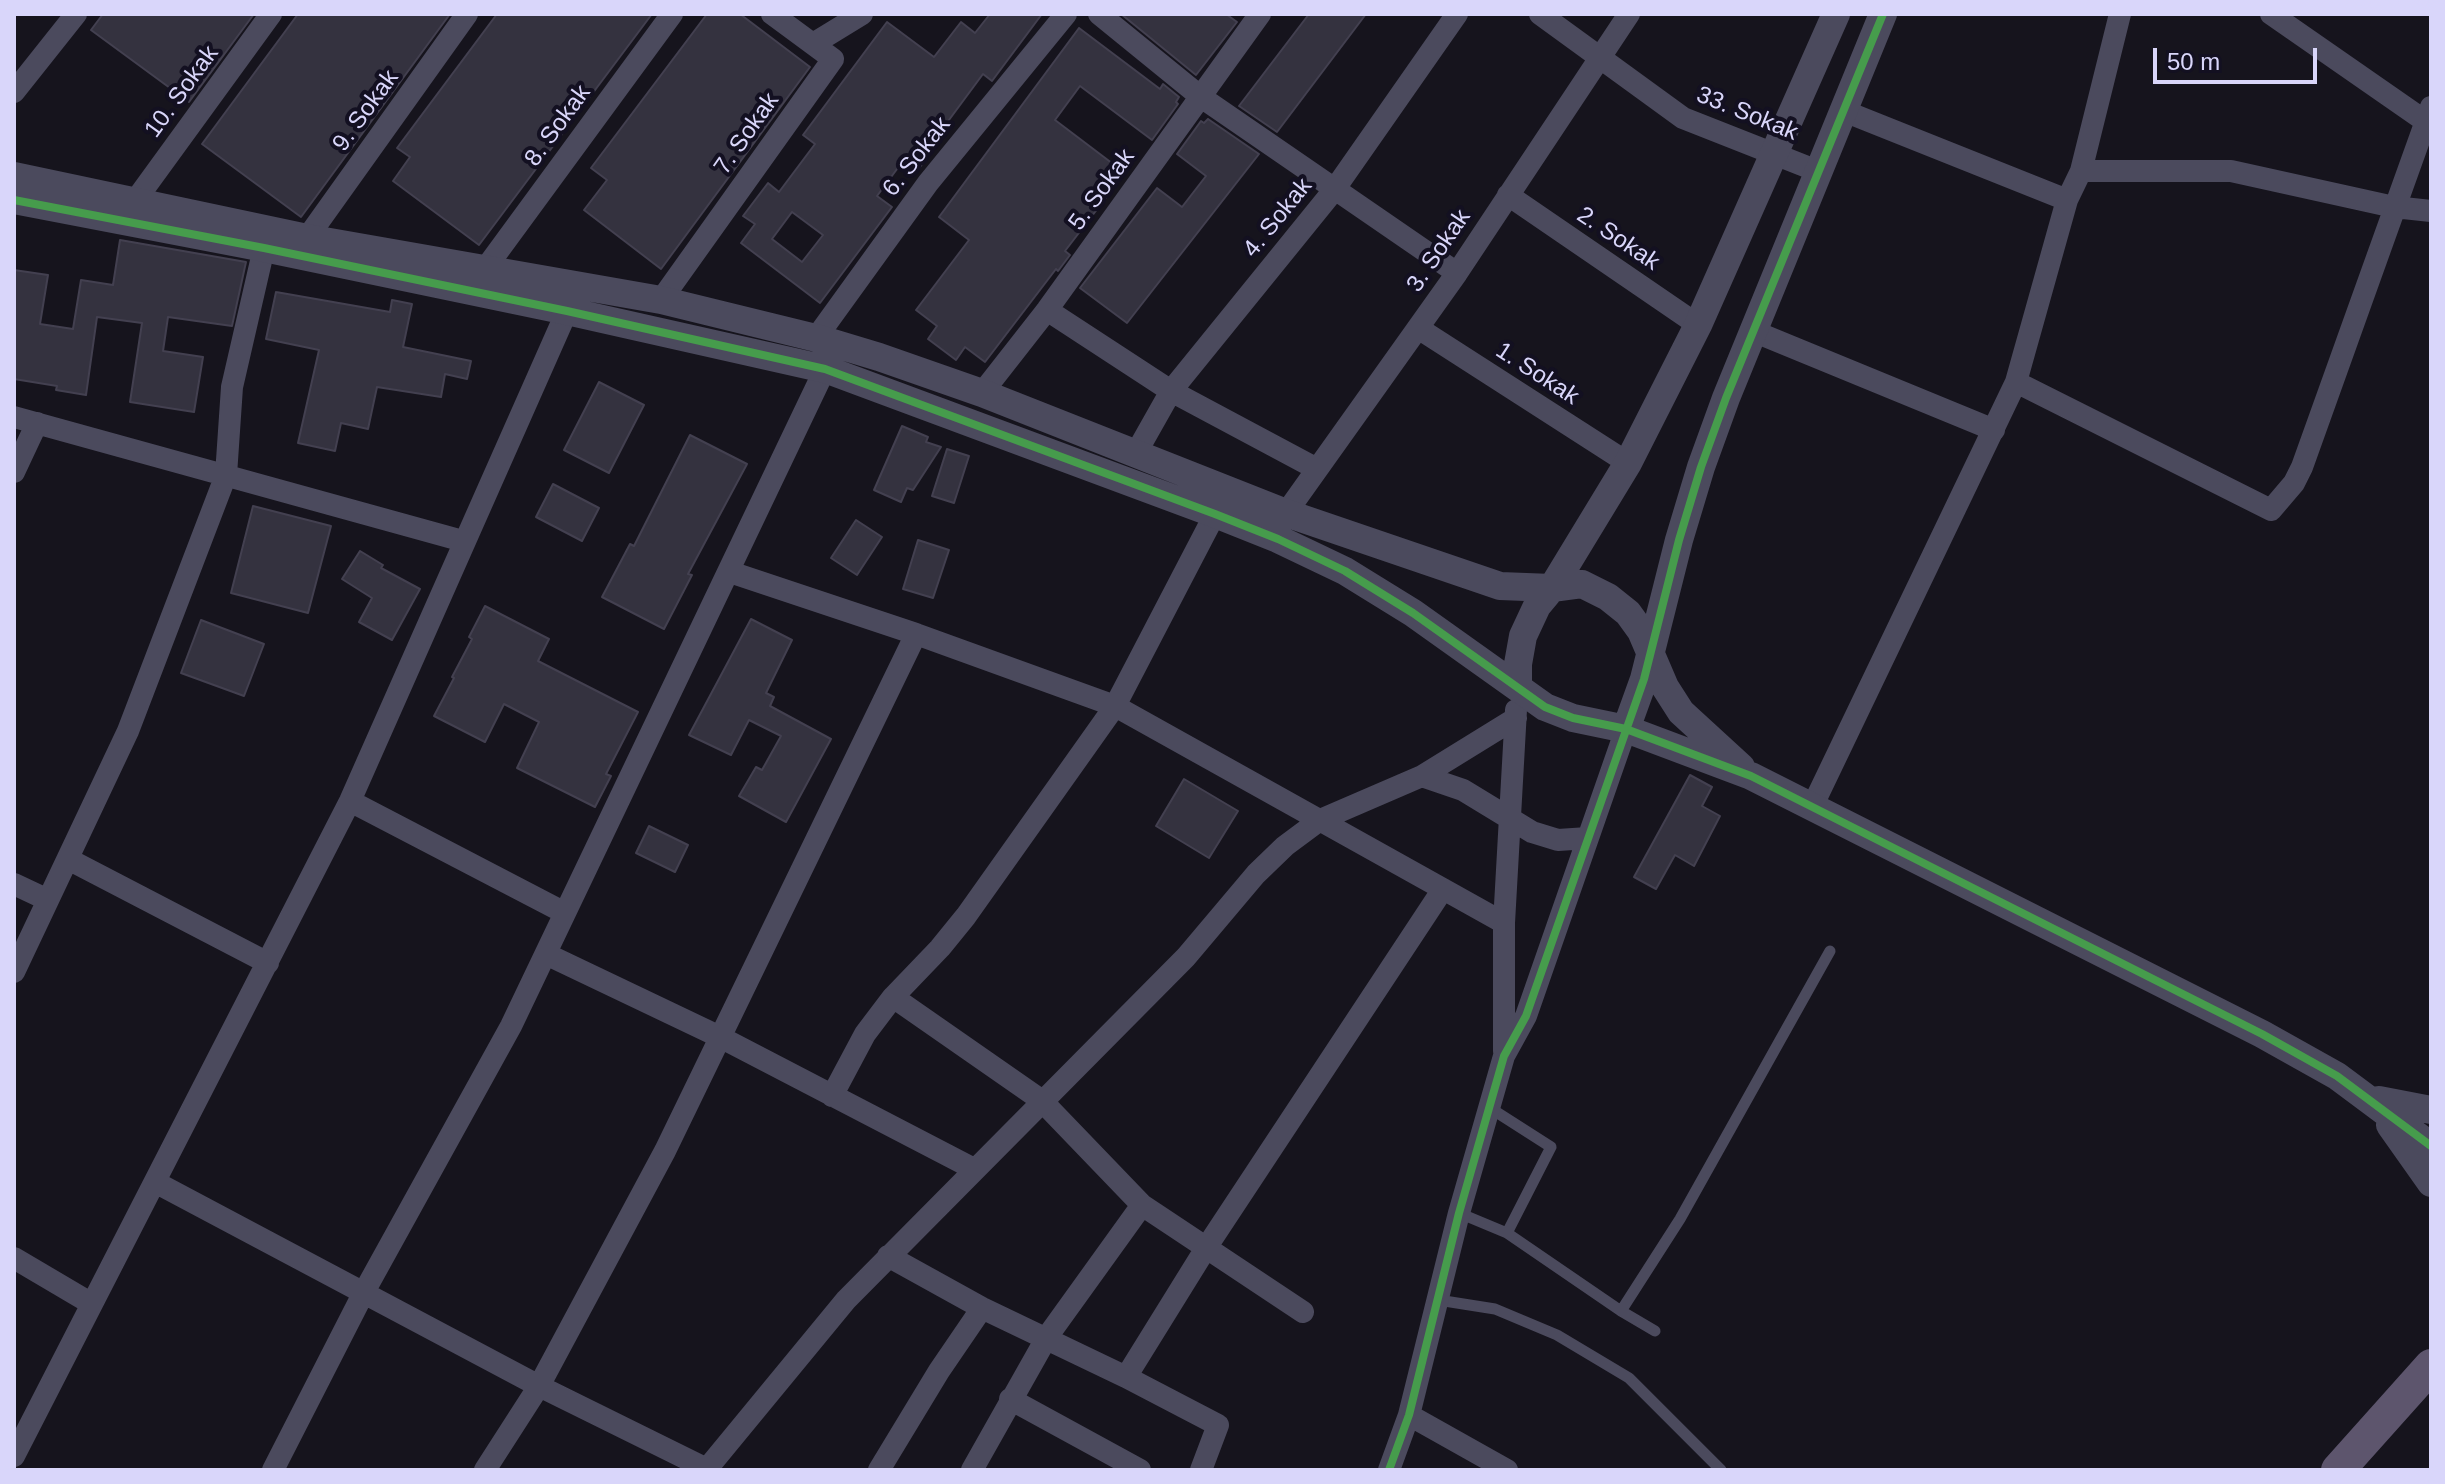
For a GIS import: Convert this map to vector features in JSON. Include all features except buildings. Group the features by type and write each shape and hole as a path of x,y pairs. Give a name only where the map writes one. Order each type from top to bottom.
{"main road":[{"path":"2338,1470 2431,1366"}],"street":[{"path":"14,92 76,14"},
{"name":"10. Sokak","path":"135,201 271,14"},
{"name":"9. Sokak","path":"307,238 467,14"},
{"name":"8. Sokak","path":"485,269 672,14"},
{"path":"772,14 813,44 862,14"},
{"name":"6. Sokak","path":"816,338 928,183 1066,14"},
{"path":"1099,14 1201,97 1457,273"},
{"name":"5. Sokak","path":"982,393 1047,310 1260,14"},
{"name":"4. Sokak","path":"1136,453 1171,391 1334,190 1457,14"},
{"name":"33. Sokak","path":"1540,14 1683,118 1820,172"},
{"name":"3. Sokak","path":"1286,513 1457,273 1629,14"},
{"path":"1504,1056 1504,923 1518,664 1523,636 1537,606 1552,588 1628,463 1698,325 1836,14"},
{"path":"1389,1470 1409,1415 1459,1213 1504,1056 1526,1016 1644,679 1701,467 1753,331 1883,14"},
{"path":"1812,807 2016,382 2067,200 2081,171 2120,14"},
{"path":"2016,382 2271,510 2294,483 2428,114 2271,14"},
{"name":"7. Sokak","path":"661,300 833,59 813,44"},
{"path":"1844,111 2067,200"},
{"path":"2081,171 2231,171 2394,207 2431,211"},
{"path":"14,176 307,238 661,300 816,338 982,393 1286,513 1500,586 1552,588 1582,584 1608,597 1628,613 1641,631 1665,687 1681,712 1751,776"},
{"name":"2. Sokak","path":"1508,195 1698,325"},
{"path":"14,200 567,311 825,369 1215,514 1278,539 1345,571 1413,613 1545,707 1573,718 1626,729 1751,776 2262,1034 2371,1098 2431,1146"},
{"path":"14,972 128,731 226,475 232,387 264,248"},
{"path":"1047,310 1171,391 1317,469"},
{"path":"14,1456 350,801 567,311"},
{"name":"1. Sokak","path":"1418,328 1628,463"},
{"path":"1753,331 1994,430"},
{"path":"273,1470 364,1292 511,1026 825,369"},
{"path":"14,417 463,541"},
{"path":"14,472 37,423"},
{"path":"832,1096 865,1034 893,997 966,916 1115,706 1215,514"},
{"path":"730,572 916,634 1115,706 1504,923"},
{"path":"485,1470 539,1386 658,1165 916,634"},
{"path":"155,1182 539,1386 707,1470 846,1300 1186,957 1256,874 1285,846 1320,820 1422,776 1516,718"},
{"path":"1422,776 1463,790 1544,837 1558,840 1588,838"},
{"path":"350,801 565,913"},
{"path":"68,859 268,963"},
{"path":"14,884 48,900"},
{"path":"1126,1377 1206,1248 1443,889"},
{"path":"546,954 720,1037 974,1169"},
{"path":"893,997 1041,1100 1142,1205 1303,1312"},
{"path":"2371,1098 2431,1110"},
{"path":"2371,1098 2431,1183"},
{"path":"972,1470 1047,1337 1142,1205"},
{"path":"888,1256 982,1308 1047,1337 1218,1425 1201,1470"},
{"path":"14,1258 92,1304"},
{"path":"879,1470 939,1371 982,1308"},
{"path":"1010,1399 1140,1470"},
{"path":"1409,1415 1507,1470"}],"lane":[{"path":"1621,1311 1680,1219 1830,951"},
{"path":"1490,1108 1551,1147 1507,1233"},
{"path":"1459,1213 1507,1233 1655,1331"},
{"path":"1438,1300 1476,1305 1517,1316 1557,1335 1629,1378 1721,1470"}],"cycle path":[{"path":"1389,1470 1409,1415 1459,1213 1504,1056 1526,1016 1644,679 1701,467 1726,398 1883,14"},
{"path":"14,200 567,311 825,369 1215,514 1278,539 1345,571 1413,613 1545,707 1573,718 1626,729 1751,776 2262,1034 2337,1076 2431,1146"}]}
